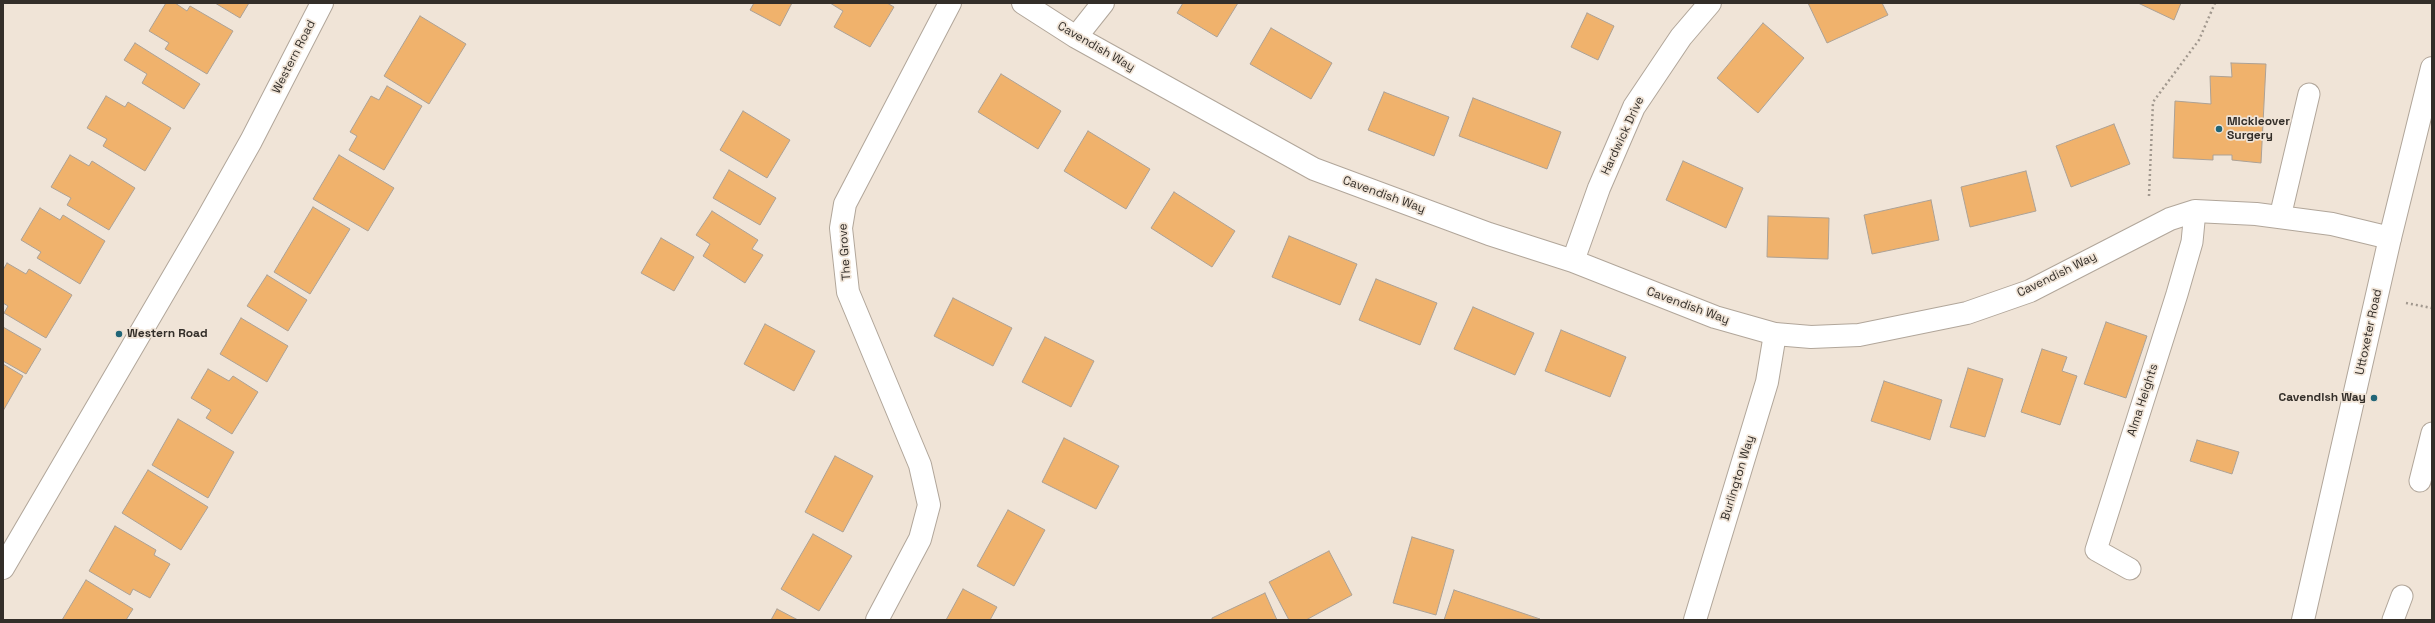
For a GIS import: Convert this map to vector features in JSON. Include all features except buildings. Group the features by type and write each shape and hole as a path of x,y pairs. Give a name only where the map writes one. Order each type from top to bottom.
{"street":[{"name":"Western Road","path":"3,568 211,213 251,141 322,3"},
{"name":"The Grove","path":"877,620 922,532 929,506 920,465 848,292 841,228 845,204 950,3"},
{"name":"Cavendish Way","path":"1024,3 1076,37 1314,169 1489,234 1573,261 1715,317 1776,334 1811,337 1859,335 1967,312 2030,290 2170,219 2195,211 2256,214 2332,224 2390,238"},
{"path":"1076,37 1103,3"},
{"name":"Hardwick Drive","path":"1573,261 1599,188 1634,107 1681,37 1710,3"},
{"name":"Uttoxeter Road","path":"2302,620 2390,238 2432,68"},
{"name":"Burlington Way","path":"1695,620 1767,382 1776,334"}],"lane":[{"path":"2280,217 2309,94"},
{"name":"Alma Heights","path":"2130,569 2096,550 2178,294 2192,242 2195,211"},
{"path":"2420,481 2432,433"},
{"path":"2393,620 2402,596"}],"path":[{"path":"2148,230 2153,102 2199,40 2215,3"}],"place":[{"name":"Mickleover Surgery","path":"2219,129"},
{"name":"Western Road","path":"119,334"},
{"name":"Cavendish Way","path":"2374,398"}]}
